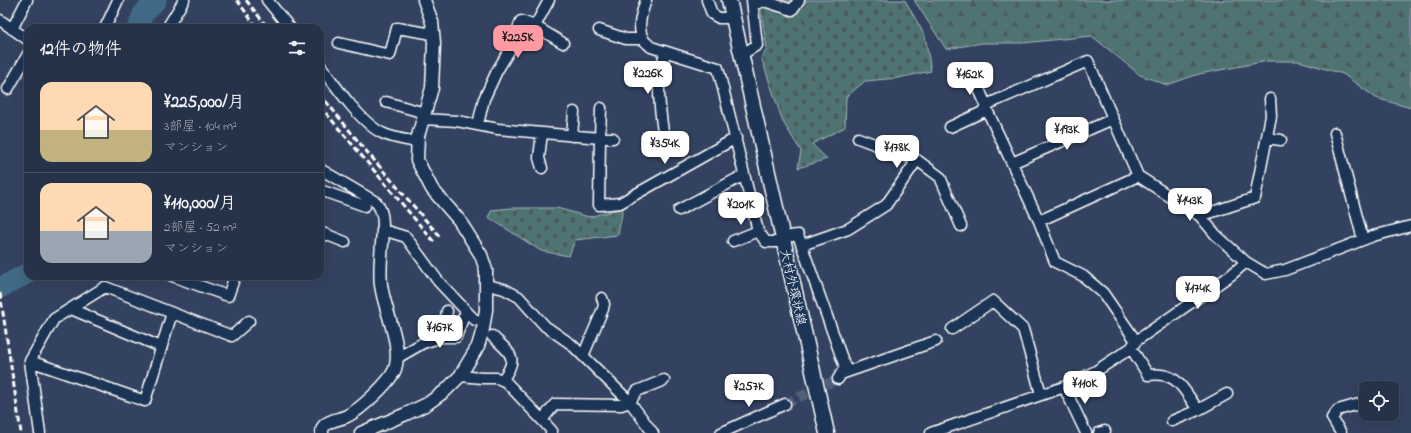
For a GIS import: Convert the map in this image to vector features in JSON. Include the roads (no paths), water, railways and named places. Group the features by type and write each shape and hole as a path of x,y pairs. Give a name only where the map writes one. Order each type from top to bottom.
{"main road":[{"name":"大村外環状線","path":"729,0 827,433"}],"street":[{"path":"12,29 26,0"},
{"path":"107,24 118,0"},
{"path":"172,24 184,0"},
{"path":"267,0 287,24"},
{"path":"361,433 382,425 426,404 445,391 460,376 478,346 486,310 486,270 481,255 459,220 432,189 417,160 418,136 432,88 434,43 432,22 424,0"},
{"path":"535,26 548,0"},
{"path":"646,0 641,15 640,26 643,39 651,47 718,68 758,231 766,242 798,235 845,367 840,376 936,341"},
{"path":"707,0 712,14 719,18 733,18"},
{"path":"741,55 757,45 753,2 764,1 792,10 799,0"},
{"path":"0,20 24,37"},
{"path":"478,124 484,99 497,71 509,51 521,21 535,26 563,43"},
{"path":"338,43 390,55 397,28 433,34"},
{"path":"599,30 626,39 643,39"},
{"path":"664,138 659,77 665,52"},
{"path":"8,89 24,61"},
{"path":"950,127 986,108 1088,61 1138,176 1200,216 1216,235 1246,262 1266,274 1285,270 1362,240 1411,226"},
{"path":"324,70 366,122 382,133 418,142"},
{"path":"974,78 986,108 1056,262 1083,276 1103,293 1134,345 1148,375 1160,374 1172,377 1198,410"},
{"path":"1200,216 1255,198 1271,116 1270,99"},
{"path":"386,102 424,116 478,124 498,129 612,138"},
{"path":"601,108 599,205 620,203 736,138"},
{"path":"572,136 574,112"},
{"path":"1012,163 1113,119"},
{"path":"1335,132 1362,240"},
{"path":"542,133 539,158 542,168"},
{"path":"858,138 917,160 940,178 961,226"},
{"path":"1267,138 1281,140"},
{"path":"802,245 848,229 886,205 917,160"},
{"path":"324,172 365,206"},
{"path":"679,210 744,175"},
{"path":"1038,221 1138,176"},
{"path":"322,433 322,429 325,424 349,415 379,390 395,369 396,358 396,346 385,306 381,284 383,230 380,207 376,202 365,206 324,191"},
{"path":"383,230 406,237 438,281 472,317 464,316 456,337 442,337 423,344 396,358"},
{"path":"733,241 758,231"},
{"path":"324,234 345,242"},
{"path":"931,433 1064,387 1096,371 1231,275 1246,262"},
{"path":"183,280 228,296 234,280"},
{"path":"487,285 504,289 519,297 546,326 571,344 630,402 653,433"},
{"path":"40,433 30,361 54,319 105,287 232,336 249,321"},
{"path":"583,356 603,308 604,304 602,298"},
{"path":"952,329 993,301 1023,329 1041,394"},
{"path":"71,309 161,347"},
{"path":"442,337 447,311"},
{"path":"30,361 145,401 172,313"},
{"path":"492,336 508,351 512,359 510,370 502,380"},
{"path":"460,376 497,378 506,382 552,431 552,433"},
{"path":"542,420 555,404 621,405 630,402 637,391 664,380"},
{"path":"1064,387 1086,433"},
{"path":"1172,421 1198,410 1228,394"},
{"path":"721,433 786,404"},
{"path":"1341,433 1332,418 1338,410 1359,404"}],"waterway":[{"path":"139,24 143,14 156,0"},
{"path":"0,288 24,275"}],"tunnel":[{"path":"785,404 838,379"}],"railway":[{"path":"237,0 254,24"},
{"path":"246,0 265,24"},
{"path":"324,99 362,146 441,238"},
{"path":"324,111 434,242"},
{"path":"0,293 21,433"}]}
